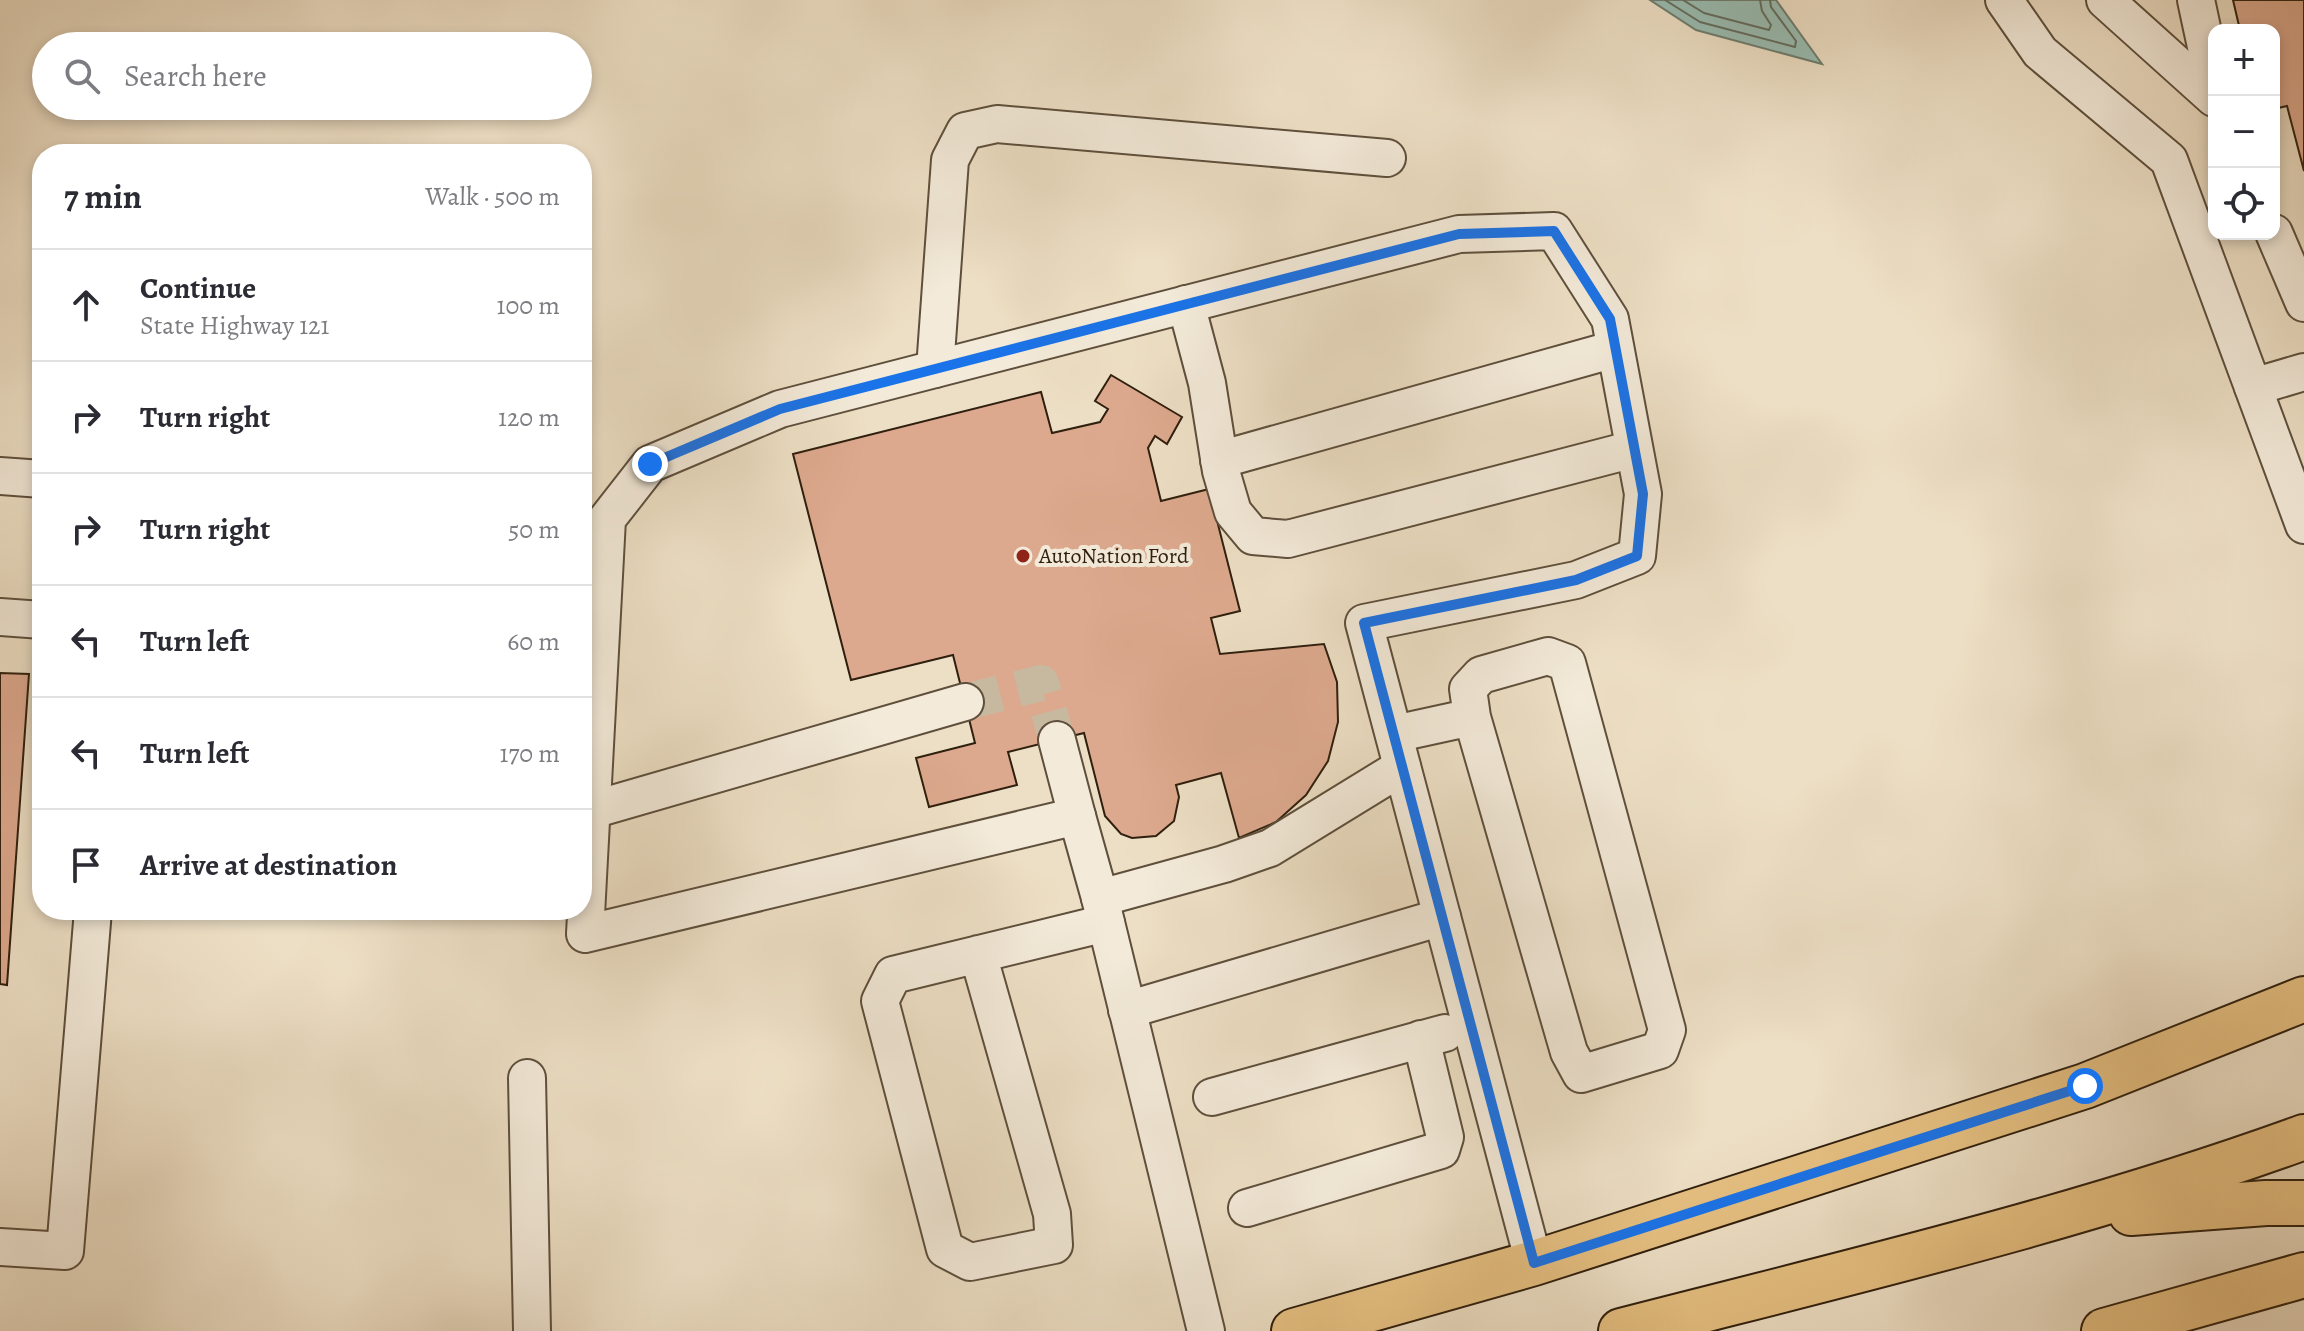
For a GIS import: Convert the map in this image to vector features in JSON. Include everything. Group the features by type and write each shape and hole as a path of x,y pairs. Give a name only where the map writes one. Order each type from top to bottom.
{"main road":[{"path":"1294,1331 1534,1263 2085,1086 2304,999"},
{"path":"1621,1331 2006,1232 2120,1199 2304,1137"},
{"path":"2006,1232 2134,1213 2304,1203"},
{"path":"2104,1331 2304,1275"}],"lane":[{"path":"2004,0 2040,52 2169,160 2304,525"},
{"path":"2105,0 2212,96"},
{"path":"2196,0 2208,56"},
{"path":"935,369 950,160 965,131 997,124 1387,158"},
{"path":"965,702 592,810 607,519 650,464 780,409 1459,234 1554,231 1610,319 1643,494 1637,556 1576,580 1364,623 1534,1263"},
{"path":"2277,240 2304,303"},
{"path":"1186,304 1207,383 1219,460 1233,512 1253,536 1288,539 1634,449"},
{"path":"1219,460 1615,349"},
{"path":"2253,387 2304,372"},
{"path":"0,476 32,478"},
{"path":"0,617 32,619"},
{"path":"1548,656 1567,663 1667,1030 1660,1050 1581,1074 1569,1052 1472,717 1468,689 1481,675 1548,656"},
{"path":"978,954 1052,1214 1054,1245 970,1262 945,1249 880,1001 893,975 978,954 1270,848 1398,751 1472,717"},
{"path":"1057,740 1103,910 1206,1331"},
{"path":"586,920 585,934 1077,816"},
{"path":"1127,1010 1442,917"},
{"path":"0,1247 65,1251 92,920"},
{"path":"1212,1097 1471,1026"},
{"path":"1247,1208 1441,1150 1445,1137 1421,1039"},
{"path":"527,1078 532,1331"}],"water":[{"path":"1650,0 1776,0 1822,64 1696,30"}],"building":[{"path":"2233,0 2304,0 2304,171 2287,106 2280,108 2280,24 2239,24"},
{"name":"AutoNation Ford","path":"1111,375 1182,417 1167,444 1155,436 1148,448 1161,501 1209,489 1240,611 1211,618 1220,654 1324,644 1337,682 1338,722 1328,761 1306,795 1276,822 1239,838 1221,773 1176,785 1179,797 1174,821 1156,836 1132,838 1121,834 1105,816 1084,733 1008,752 1017,785 929,807 916,758 975,743 953,655 851,680 793,454 1041,392 1052,433 1100,422 1108,409 1095,401"},
{"path":"0,673 29,674 7,985 0,984"}],"tunnel":[{"path":"965,702 1041,683 1057,740"}],"place":[{"name":"AutoNation Ford","path":"1023,556"}],"route":[{"path":"650,464 780,409 1459,234 1554,231 1610,319 1643,494 1637,556 1576,580 1364,623 1534,1263 2085,1086"}]}
